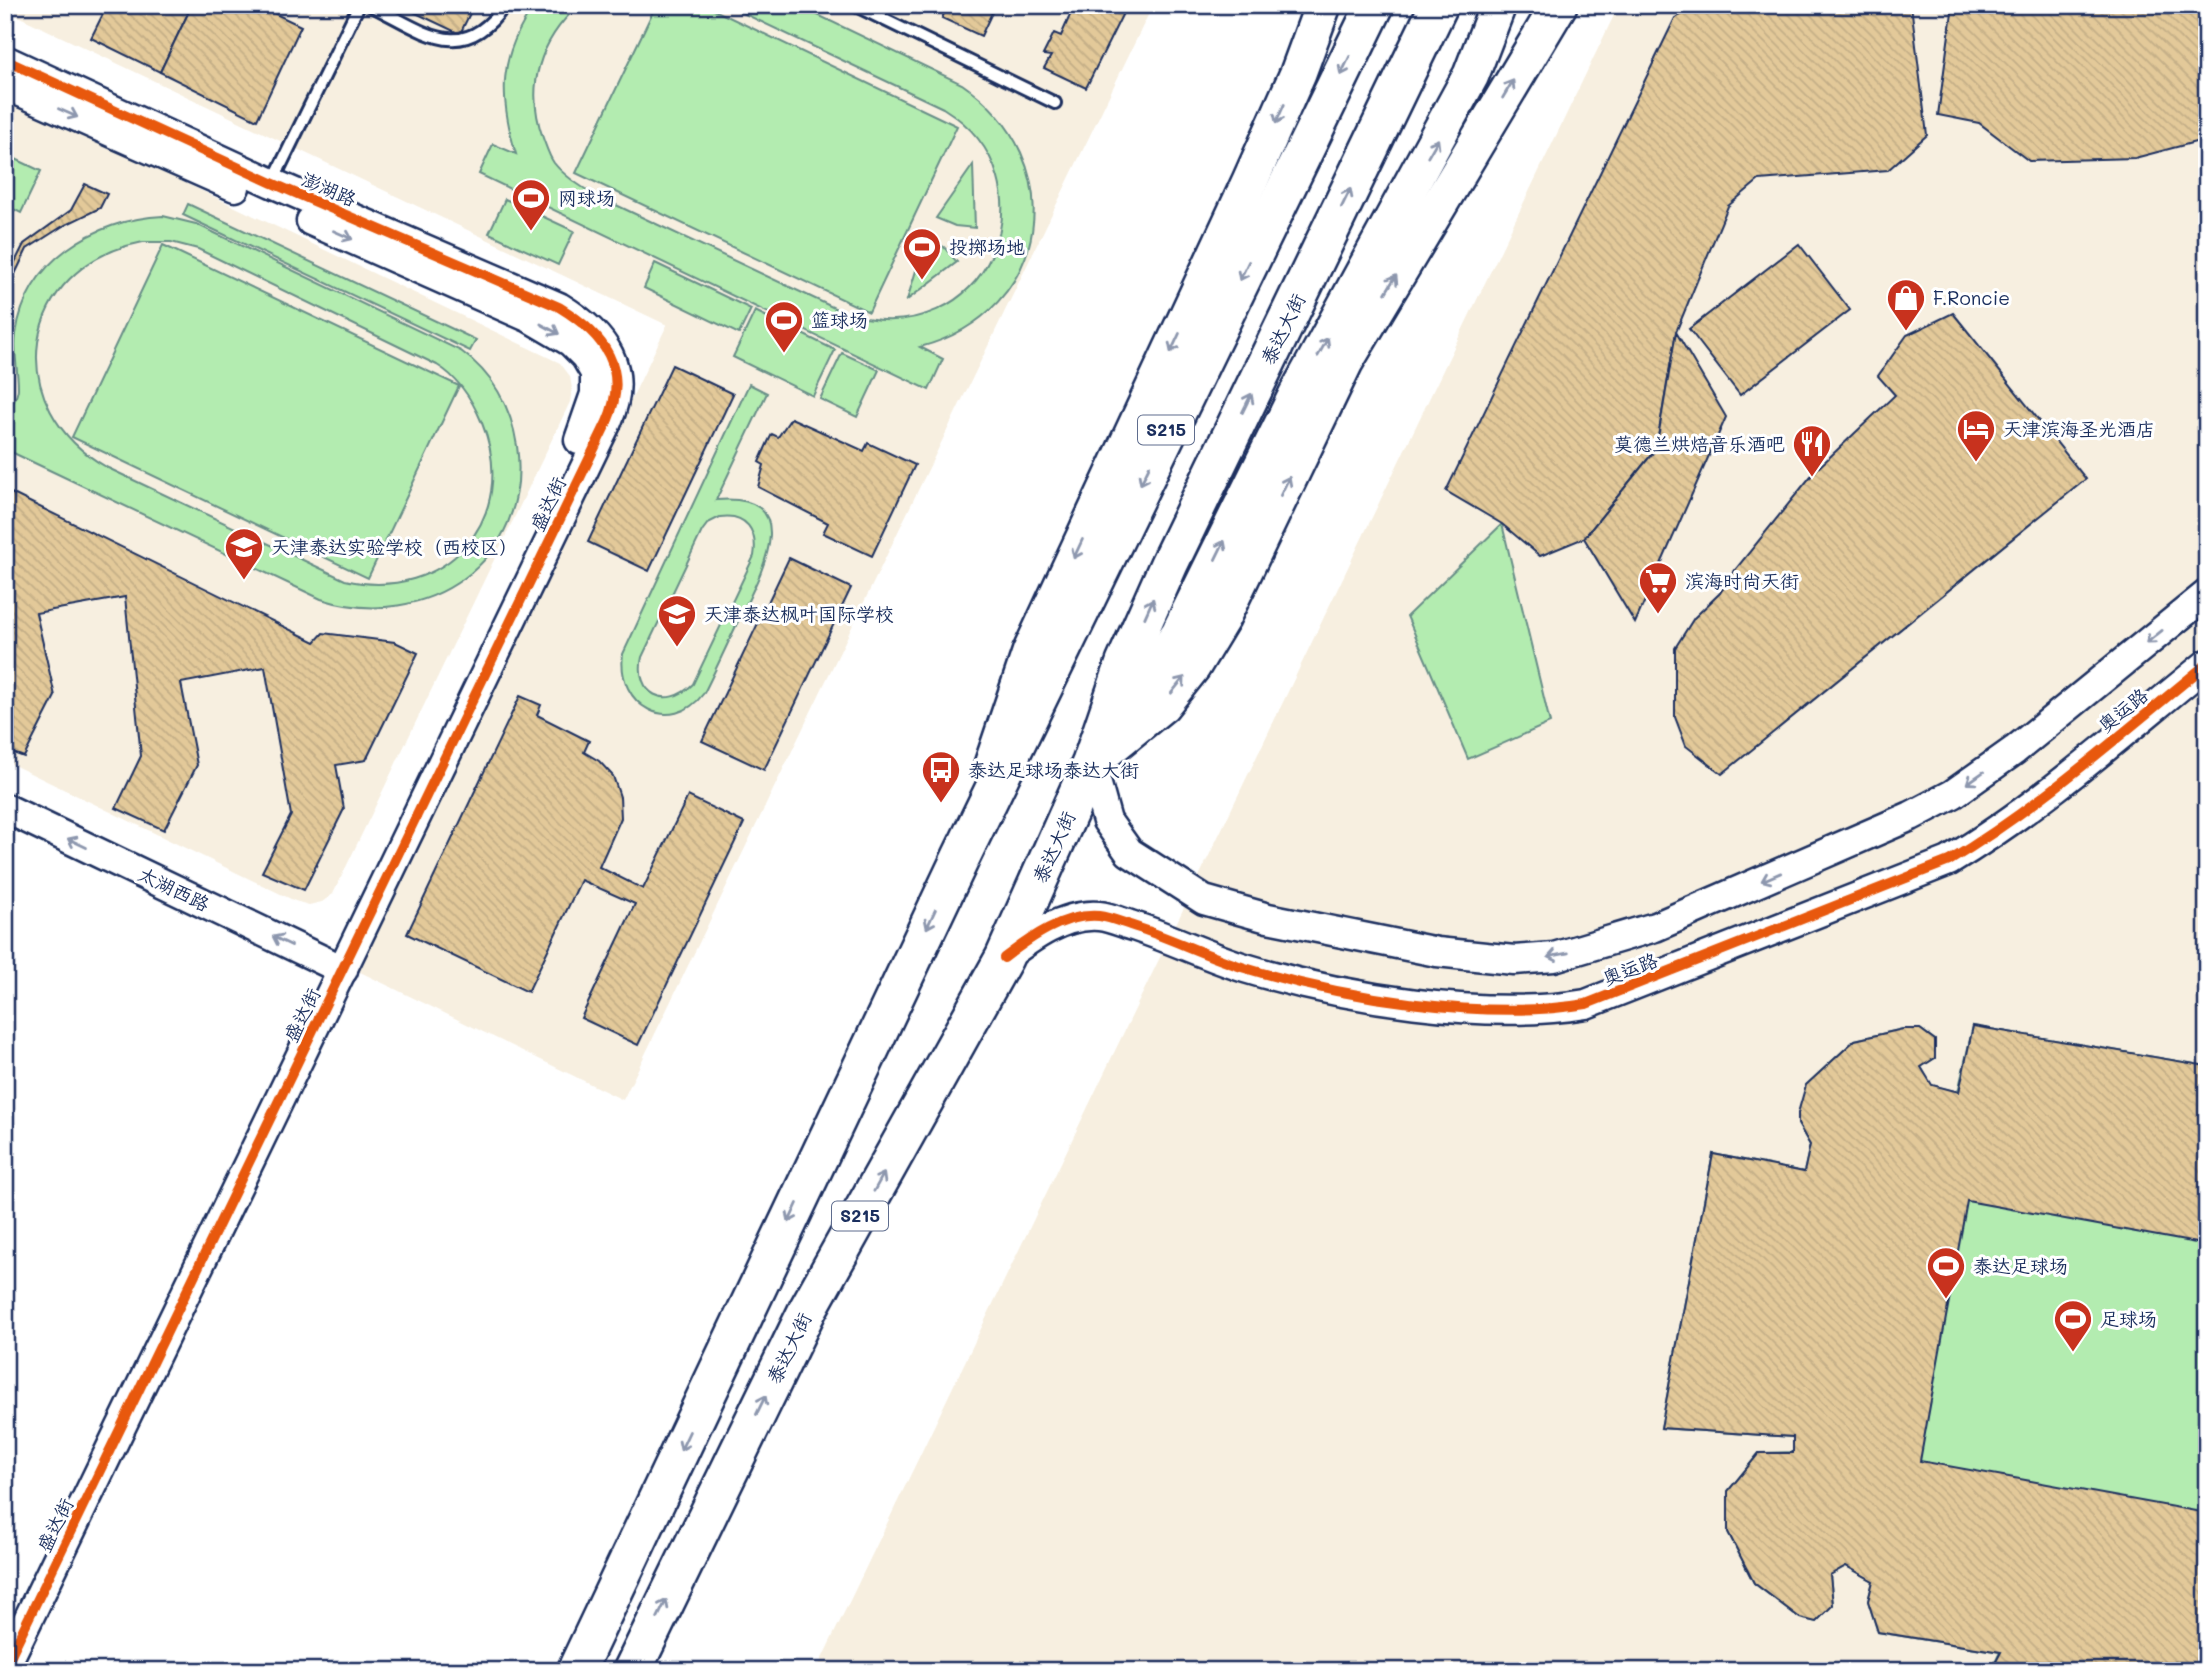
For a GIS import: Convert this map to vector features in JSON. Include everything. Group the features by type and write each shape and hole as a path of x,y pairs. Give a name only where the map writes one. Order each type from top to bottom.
{"highway":[{"name":"S215","path":"961,857 1375,5"},
{"name":"泰达大街","path":"632,1671 808,1309 1004,958 1091,763 1125,663 1169,564 1439,5"},
{"path":"576,1671 961,857"},
{"path":"549,1671 566,1636 593,1595 639,1539"}],"main road":[{"path":"961,857 1030,653 1255,169 1298,73 1323,5"},
{"path":"1091,763 1179,633 1296,396 1471,75 1497,5"},
{"path":"1091,763 1162,705 1193,666 1222,618 1345,362 1559,5"}],"street":[{"name":"澎湖路","path":"5,60 272,183 559,307 580,320 610,355 606,373 571,342 530,318 5,85"},
{"name":"盛达街","path":"5,1667 337,967 575,451 606,373"},
{"name":"奥运路","path":"1091,763 1107,821 1129,852 1204,900 1268,918 1437,952 1514,960 1554,957 1655,927 1911,816 1953,794 2015,750 2207,594"},
{"name":"奥运路","path":"1004,958 1035,934 1067,922 1099,916 1163,935 1244,967 1373,997 1494,1010 1545,1011 1586,1004 1950,861 1994,834 2054,789 2207,664"},
{"name":"太湖西路","path":"5,808 337,967"},
{"name":"盛达街","path":"5,1635 337,967"}],"lane":[{"path":"272,183 359,5"},
{"path":"370,5 451,41 478,35 505,5"},
{"path":"854,5 1055,103"}],"shaded area":[{"name":"天津泰达枫叶国际学校","path":"5,5 1153,5 623,1100 358,971 667,325 5,10"},
{"path":"1619,5 2207,5 2207,1671 816,1671"},
{"name":"天津泰达实验学校（西校区）","path":"5,101 175,178 560,363 570,376 570,402 333,894 322,902 309,905 295,901 5,761"}],"green space":[{"path":"535,5 579,5 565,19 545,49 539,66 535,101 543,138 552,160 568,177 597,196 845,313 895,320 937,310 970,287 992,255 1002,217 998,177 979,140 943,108 726,5 797,5 962,84 997,116 1021,152 1032,191 1032,231 1021,268 998,302 964,329 920,347 943,359 929,390 479,174 493,144 516,154 507,114 505,77 514,41"},
{"path":"656,5 704,5 957,126 869,312 576,173"},
{"path":"5,154 41,171 21,213 5,205"},
{"name":"投掷场地","path":"973,165 975,228 955,226 936,218"},
{"name":"网球场","path":"505,199 574,231 558,265 489,233"},
{"path":"188,204 476,340 470,351 183,215"},
{"path":"163,216 196,224 461,351 473,360 499,393 510,418 517,446 517,487 508,523 490,553 464,578 433,596 398,605 360,607 321,599 5,449 5,421 18,391 16,334 22,308 34,285 49,265 89,235 138,219","holes":["143,242 171,242 198,249 437,365 458,383 482,423 491,458 491,491 482,521 466,546 443,566 414,579 381,584 345,580 108,468 73,442 50,411 39,376 38,342 49,308 70,279 101,256"]},
{"name":"投掷场地","path":"926,238 944,247 957,262 907,300"},
{"path":"163,245 459,386 368,578 72,437"},
{"path":"655,263 751,309 739,334 644,288"},
{"name":"篮球场","path":"755,311 835,350 813,396 733,357"},
{"name":"篮球场","path":"842,353 879,370 857,417 820,399"},
{"path":"749,384 767,393 716,500 743,501 760,509 769,522 770,538 766,558 704,693 691,706 676,713 662,714 648,710 628,688 623,672 623,654","holes":["720,517 743,521 752,532 754,556 693,684 673,696 654,694 643,681 642,657 702,531 708,523"]},
{"path":"1502,524 1550,723 1468,759 1407,616"},
{"name":"泰达足球场","path":"1973,1026 2207,1066 2207,1671 1991,1671 2000,1652 1878,1632 1868,1601 1873,1581 1846,1566 1830,1575 1833,1605 1816,1622 1800,1618 1754,1583 1728,1532 1728,1491 1759,1453 1793,1452 1793,1437 1661,1428 1713,1154 1804,1172 1810,1145 1798,1124 1806,1085 1855,1040 1903,1029 1920,1029 1935,1040 1935,1058 1921,1067 1931,1085 1958,1092"}],"building":[{"path":"86,5 192,5 160,72 91,38 103,14"},
{"path":"192,5 257,5 301,26 257,120 160,72"},
{"path":"399,5 474,5 460,34"},
{"path":"948,5 1002,5 1000,8 995,6 981,36 942,18"},
{"path":"1067,5 1127,5 1086,88 1044,68 1051,56 1043,55 1054,33 1061,36 1071,13 1065,10"},
{"path":"1700,5 1911,5 1927,135 1888,170 1759,180 1728,206 1676,332 1656,449 1584,538 1540,556 1502,524 1446,491 1675,18"},
{"path":"1953,5 2207,5 2207,139 2135,158 2029,161 1979,123 1938,115"},
{"path":"85,184 107,194 100,208 63,226 27,249 5,295 5,282 24,244 71,210"},
{"path":"1799,244 1850,310 1740,395 1689,329"},
{"path":"1953,313 2086,479 1722,774 1686,746 1675,717 1675,648 1694,618 1720,593 1735,570 1815,471 1895,395 1878,376 1907,335"},
{"path":"1676,332 1726,417 1635,623 1584,538 1656,449"},
{"path":"672,365 733,394 649,571 588,542"},
{"path":"791,418 864,451 868,443 915,465 872,556 823,533 828,523 758,487 764,465 759,462 768,442 772,434 778,437"},
{"path":"5,490 315,642 323,633 395,642 418,653 366,760 336,765 344,809 304,890 262,872 291,815 265,667 181,683 197,765 164,830 116,808 141,756 125,597 36,613 55,696 24,757 5,750"},
{"path":"789,558 851,588 764,770 702,741"},
{"path":"520,696 541,705 537,715 589,741 584,752 599,761 613,776 620,797 621,818 599,867 643,889 688,796 744,823 638,1045 581,1018 635,904 581,880 528,992 407,934"},
{"name":"泰达足球场","path":"1973,1026 2207,1066 2207,1245 1967,1201 1920,1461 2207,1513 2207,1671 1991,1671 2001,1652 1878,1632 1868,1601 1873,1581 1846,1566 1830,1575 1833,1605 1816,1622 1800,1618 1754,1583 1728,1532 1728,1491 1759,1453 1793,1453 1793,1437 1661,1428 1713,1154 1804,1172 1810,1145 1798,1124 1798,1113 1806,1085 1855,1040 1903,1029 1920,1029 1935,1040 1935,1058 1921,1067 1932,1085 1959,1092"}],"cycle path":[{"path":"5,60 272,183 559,307 589,329 600,342 609,355 616,386 607,422 5,1667"},
{"path":"1004,958 1048,928 1073,918 1099,916 1145,930 1245,968 1326,989 1370,997 1414,1004 1504,1010 1586,1004 1949,861 2049,792 2207,664"}],"place":[{"name":"网球场","path":"531,232"},
{"name":"投掷场地","path":"922,281"},
{"name":"F.Roncie","path":"1906,332"},
{"name":"篮球场","path":"784,354"},
{"name":"天津滨海圣光酒店","path":"1976,463"},
{"name":"莫德兰烘焙音乐酒吧","path":"1812,478"},
{"name":"天津泰达实验学校（西校区）","path":"244,581"},
{"name":"滨海时尚天街","path":"1658,615"},
{"name":"天津泰达枫叶国际学校","path":"677,648"},
{"name":"泰达足球场泰达大街","path":"941,804"},
{"name":"泰达足球场","path":"1946,1300"},
{"name":"足球场","path":"2073,1353"}]}
